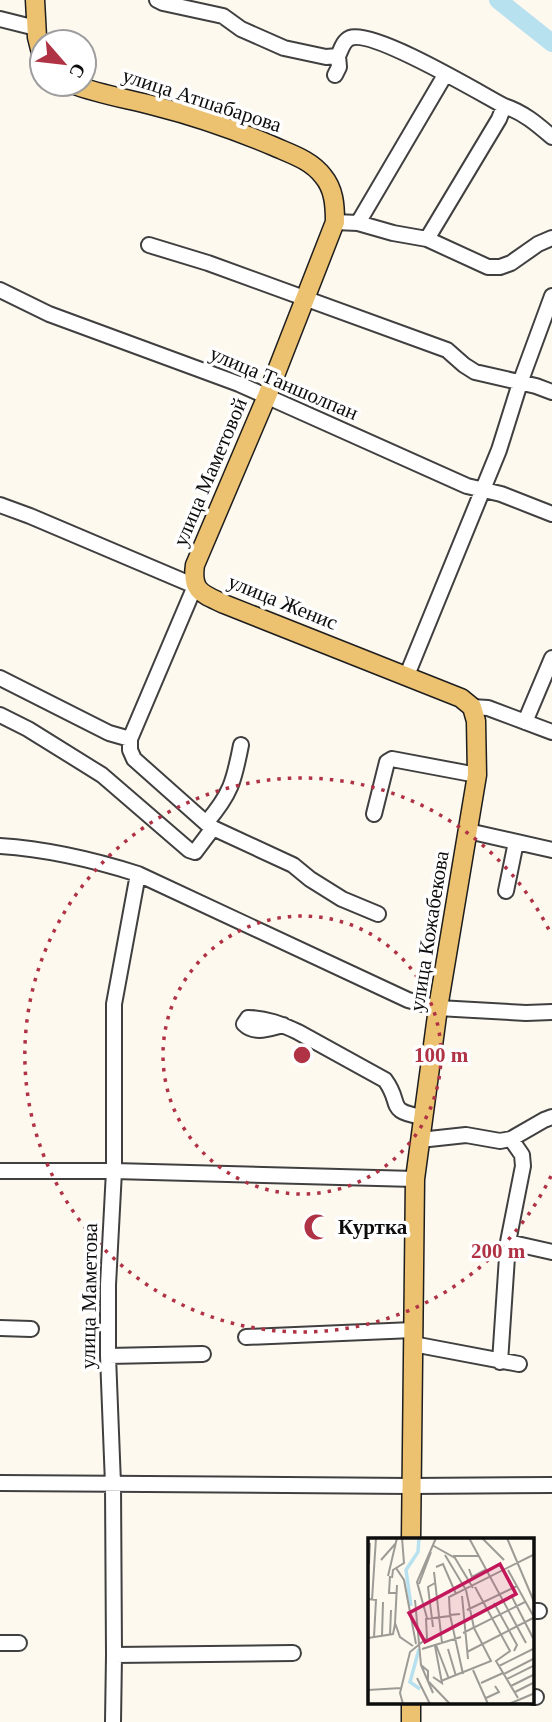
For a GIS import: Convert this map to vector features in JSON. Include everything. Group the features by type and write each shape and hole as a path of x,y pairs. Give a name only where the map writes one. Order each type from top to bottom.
{"main road":[{"path":"35,0 36,28"},
{"name":"улица Атшабарова","path":"98,91 196,118 250,136 297,156 325,177 335,205 335,222"},
{"name":"улица Маметовой","path":"195,586 195,565 267,396 335,222"},
{"name":"улица Женис","path":"195,586 203,594 224,604 407,675 461,698 472,707"},
{"name":"улица Кожабекова","path":"411,1538 415,1179 477,775 477,720 472,707"},
{"path":"411,1704 411,1722"}],"street":[{"path":"157,0 223,16 240,30 284,48 326,57 338,56"},
{"path":"0,19 36,28"},
{"path":"335,75 339,67 338,56 345,40 353,37 364,38 389,46 516,110 552,137"},
{"path":"358,223 445,75"},
{"path":"427,239 499,119 504,106"},
{"path":"335,222 358,223 427,239 488,267 511,263 552,237"},
{"path":"149,245 447,350 475,372 536,386 552,393"},
{"name":"улица Таншолпан","path":"0,290 49,314 239,384 467,486 501,494 552,514"},
{"path":"407,675 499,450 552,296"},
{"name":"улица Женис","path":"0,506 30,516 195,586"},
{"name":"улица Маметовой","path":"130,739 195,586"},
{"path":"525,722 552,658"},
{"path":"0,678 109,733 130,739 130,750 134,759 210,825 293,866 342,899 378,914"},
{"name":"улица Женис","path":"472,707 488,708 552,732"},
{"path":"0,715 28,729 102,775 194,852 229,792 241,745"},
{"path":"374,814 387,762 392,759 477,775"},
{"path":"468,831 552,850"},
{"path":"506,891 516,842"},
{"path":"0,846 103,863 138,874 408,1000 439,1009 552,1012"},
{"name":"улица Маметова","path":"113,1722 113,1484 108,1285 114,1171 114,1004 138,874"},
{"path":"284,1025 385,1080 391,1087 400,1111 424,1116"},
{"path":"420,1140 466,1135 500,1141 512,1139 552,1117"},
{"path":"500,1362 508,1242 523,1166 522,1155 512,1139"},
{"path":"0,1171 114,1171 415,1179"},
{"path":"508,1242 552,1252"},
{"path":"0,1328 31,1329"},
{"path":"246,1337 413,1337 500,1362 519,1364"},
{"path":"108,1356 203,1354"},
{"path":"0,1483 552,1485"},
{"path":"0,1643 19,1643"},
{"path":"114,1655 293,1653"}],"waterway":[{"path":"498,0 552,43"}],"place":[{"name":"Куртка","path":"317,1227"}]}
